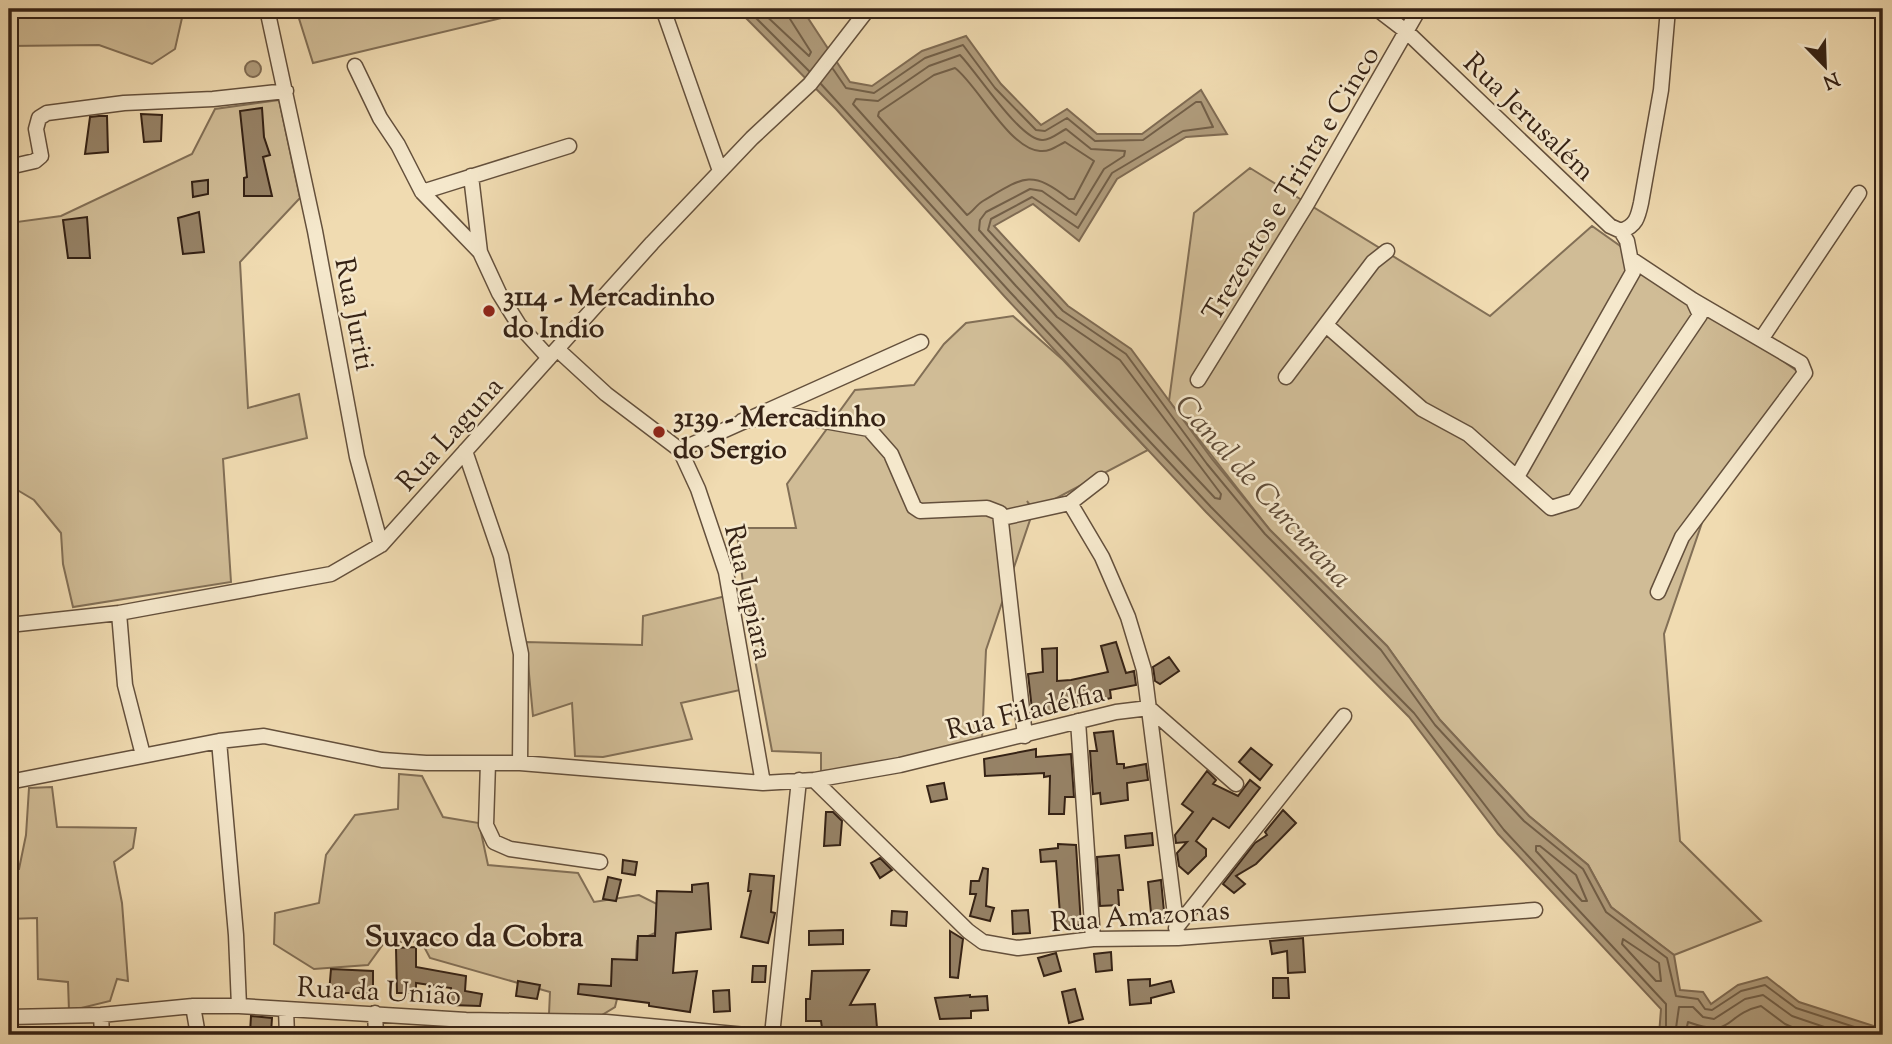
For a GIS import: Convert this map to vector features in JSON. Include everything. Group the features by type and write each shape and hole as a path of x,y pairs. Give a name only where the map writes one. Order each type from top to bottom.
{"street":[{"name":"Rua Juriti","path":"267,9 286,91 357,457 381,545"},
{"path":"663,9 720,171"},
{"name":"Rua Laguna","path":"9,625 119,614 331,574 381,545 720,171 793,102 836,53 868,9"},
{"name":"Rua Jerusalém","path":"1377,9 1407,32 1610,226 1621,231"},
{"name":"Trezentos e Trinta e Cinco","path":"1198,380 1273,261 1419,9"},
{"path":"1517,477 1633,272 1632,259 1621,231 1630,228 1641,203 1661,90 1668,9"},
{"name":"Rua Jupiara","path":"355,66 380,118 422,192 480,252"},
{"path":"9,167 35,161 41,151 36,129 39,118 47,113 124,103 213,99 286,91"},
{"path":"422,192 569,146"},
{"name":"Rua Jupiara","path":"471,177 480,252 499,293 519,325 680,450 698,489 726,572 763,783"},
{"path":"1762,338 1859,193"},
{"path":"1286,377 1373,262 1387,251"},
{"path":"1632,259 1693,300 1801,363 1805,373 1682,537 1658,592"},
{"path":"1326,325 1422,409 1468,434 1551,509 1574,501 1700,315 1693,300"},
{"path":"680,450 921,342"},
{"path":"741,421 785,414 869,429 891,454 914,508 920,511 987,508 1000,513 1025,736"},
{"path":"464,452 501,556 521,654 520,763"},
{"path":"1002,518 1070,503 1101,479"},
{"path":"1070,503 1102,557 1128,617 1144,670 1177,933"},
{"path":"119,614 125,685 142,755"},
{"name":"Rua Filadélfia","path":"9,782 219,741 264,737 382,760 520,763 763,783 807,780 901,765 1078,721 1149,708 1236,784"},
{"path":"1177,933 1344,716"},
{"path":"1078,721 1093,939"},
{"path":"219,741 236,935 239,1006"},
{"path":"488,762 486,825 494,842 510,849 600,862"},
{"path":"772,1035 807,780"},
{"name":"Rua Amazonas","path":"807,780 983,942 1018,948 1093,939 1535,910"},
{"path":"193,1006 198,1035"},
{"name":"Rua da União","path":"9,1017 101,1015 193,1006 239,1006 375,1013 552,1029 744,1035"},
{"path":"286,1010 287,1035"},
{"path":"375,1013 376,1035"},
{"path":"101,1015 102,1035"},
{"path":"466,1020 467,1035"}],"shaded area":[{"path":"9,9 184,9 175,49 152,64 99,45 9,46"},
{"path":"296,9 539,9 313,63"},
{"path":"279,100 300,198 240,262 248,408 299,394 307,438 223,459 231,582 73,607 63,564 61,533 34,500 9,485 9,223 61,216 192,154 215,109"},
{"path":"1250,168 1490,316 1592,226 1807,378 1705,514 1664,634 1680,841 1761,921 1674,955 1611,907 1588,865 1529,816 1440,720 1387,646 1270,530 1169,401 1194,213"},
{"path":"1013,316 1063,360 1148,450 1034,510 1027,501 1033,511 986,650 982,739 853,769 821,771 821,753 772,751 753,649 755,633 744,590 736,528 796,528 787,484 855,390 914,385 944,344 966,323"},
{"path":"726,596 740,690 681,703 692,739 603,757 575,756 572,703 533,716 526,642 642,645 643,616"},
{"path":"399,774 422,776 443,817 479,823 488,865 578,873 594,902 639,895 657,904 655,933 637,941 635,976 623,975 615,1007 597,1018 549,1014 550,992 430,958 421,941 384,943 368,965 314,969 274,944 275,913 319,903 326,855 355,815 398,809"},
{"path":"52,787 57,827 136,828 133,848 114,862 122,903 128,981 117,979 110,1001 69,1011 68,982 38,979 37,918 9,919 9,870 19,869 26,835 29,788"}],"water":[{"path":"737,9 802,9 850,82 872,86 922,51 966,36 1001,84 1041,125 1067,109 1097,134 1142,134 1201,90 1227,134 1186,137 1117,179 1079,241 1033,204 994,226 1068,306 1131,349 1212,459 1270,530 1387,646 1440,720 1529,816 1588,865 1611,907 1674,955 1680,990 1703,992 1711,1004 1738,985 1767,977 1799,1002 1883,1029 1883,1035 1659,1035 1661,1009 1498,834 1409,717 1206,512 1005,297 836,109"},
{"path":"253,61 261,69 253,77 245,69"}],"building":[{"path":"262,108 264,137 270,155 263,157 272,196 244,196 244,178 247,177 240,111"},
{"path":"141,114 162,115 161,141 144,142"},
{"path":"107,116 108,152 85,154 90,117"},
{"path":"208,180 208,194 193,197 192,182"},
{"path":"199,212 204,252 183,254 178,218"},
{"path":"87,217 90,258 68,258 63,220"},
{"path":"1116,642 1126,673 1134,671 1136,685 1110,690 1111,698 1033,718 1028,674 1043,672 1042,649 1057,648 1057,681 1071,680 1108,672 1101,646"},
{"path":"1169,657 1179,671 1160,684 1155,681 1153,667"},
{"path":"1113,731 1117,764 1124,764 1124,768 1146,764 1148,780 1127,783 1128,800 1101,804 1100,793 1093,794 1090,751 1097,751 1094,733"},
{"path":"1251,748 1272,765 1260,780 1239,762"},
{"path":"1036,749 1036,757 1071,754 1074,797 1065,797 1064,814 1049,814 1050,776 1044,777 1044,773 985,776 984,759"},
{"path":"1207,771 1216,780 1213,784 1238,796 1250,780 1260,788 1229,828 1213,818 1196,841 1206,849 1206,856 1188,874 1179,866 1177,853 1187,842 1176,843 1175,835 1193,812 1182,804"},
{"path":"944,783 947,799 931,802 927,786"},
{"path":"1283,810 1296,823 1256,864 1236,876 1245,884 1234,893 1223,884 1255,843 1267,835 1265,832"},
{"path":"826,812 833,812 842,821 840,845 824,846"},
{"path":"1152,833 1153,845 1126,848 1125,836"},
{"path":"1058,844 1076,845 1081,925 1065,926 1064,913 1060,914 1056,861 1041,862 1040,850 1058,848"},
{"path":"1119,855 1123,890 1118,890 1119,905 1100,906 1097,857"},
{"path":"880,858 892,870 880,878 871,863"},
{"path":"623,860 637,862 635,875 622,873"},
{"path":"983,868 988,869 986,906 994,908 990,921 970,916 976,894 970,894 971,881 979,881"},
{"path":"750,874 774,876 771,912 775,913 768,943 741,937 751,891 748,891"},
{"path":"608,877 621,880 616,901 603,899"},
{"path":"1161,880 1165,922 1152,923 1148,882"},
{"path":"708,883 711,929 676,933 673,973 697,971 690,1012 649,1006 649,1003 578,994 579,984 611,986 612,959 637,960 638,936 655,936 657,891 692,892 692,885"},
{"path":"1028,910 1030,933 1013,934 1012,911"},
{"path":"892,911 907,912 906,926 891,925"},
{"path":"843,930 843,944 809,945 809,931"},
{"path":"950,931 963,939 958,978 950,977"},
{"path":"1303,938 1305,972 1288,973 1287,951 1272,954 1270,941"},
{"path":"416,947 416,967 466,976 465,991 482,994 480,1006 450,1005 451,988 416,983 416,993 397,993 396,948"},
{"path":"1111,952 1112,970 1096,972 1094,954"},
{"path":"1056,953 1061,971 1044,976 1038,958"},
{"path":"753,966 766,966 765,982 752,982"},
{"path":"331,969 373,971 373,993 329,993"},
{"path":"869,970 850,1005 875,1004 877,1028 841,1031 842,1028 822,1028 821,1021 806,1021 806,999 810,999 812,971"},
{"path":"1273,978 1288,978 1289,998 1273,998"},
{"path":"1150,979 1150,986 1171,981 1174,992 1151,998 1151,1003 1130,1005 1128,980"},
{"path":"518,981 540,985 537,999 516,996"},
{"path":"1075,989 1083,1019 1069,1023 1062,992"},
{"path":"729,990 730,1011 714,1012 713,991"},
{"path":"987,996 988,1010 971,1011 971,1018 940,1019 935,998"},
{"path":"251,1016 272,1018 271,1033 250,1033"}],"place":[{"name":"3114 - Mercadinho do Indio","path":"489,311"},
{"name":"3139 - Mercadinho do Sergio","path":"659,432"}],"district":[{"name":"Suvaco da Cobra","path":"474,936"}],"water label":[{"name":"Canal de Curcurana","path":"1264,491"}]}
